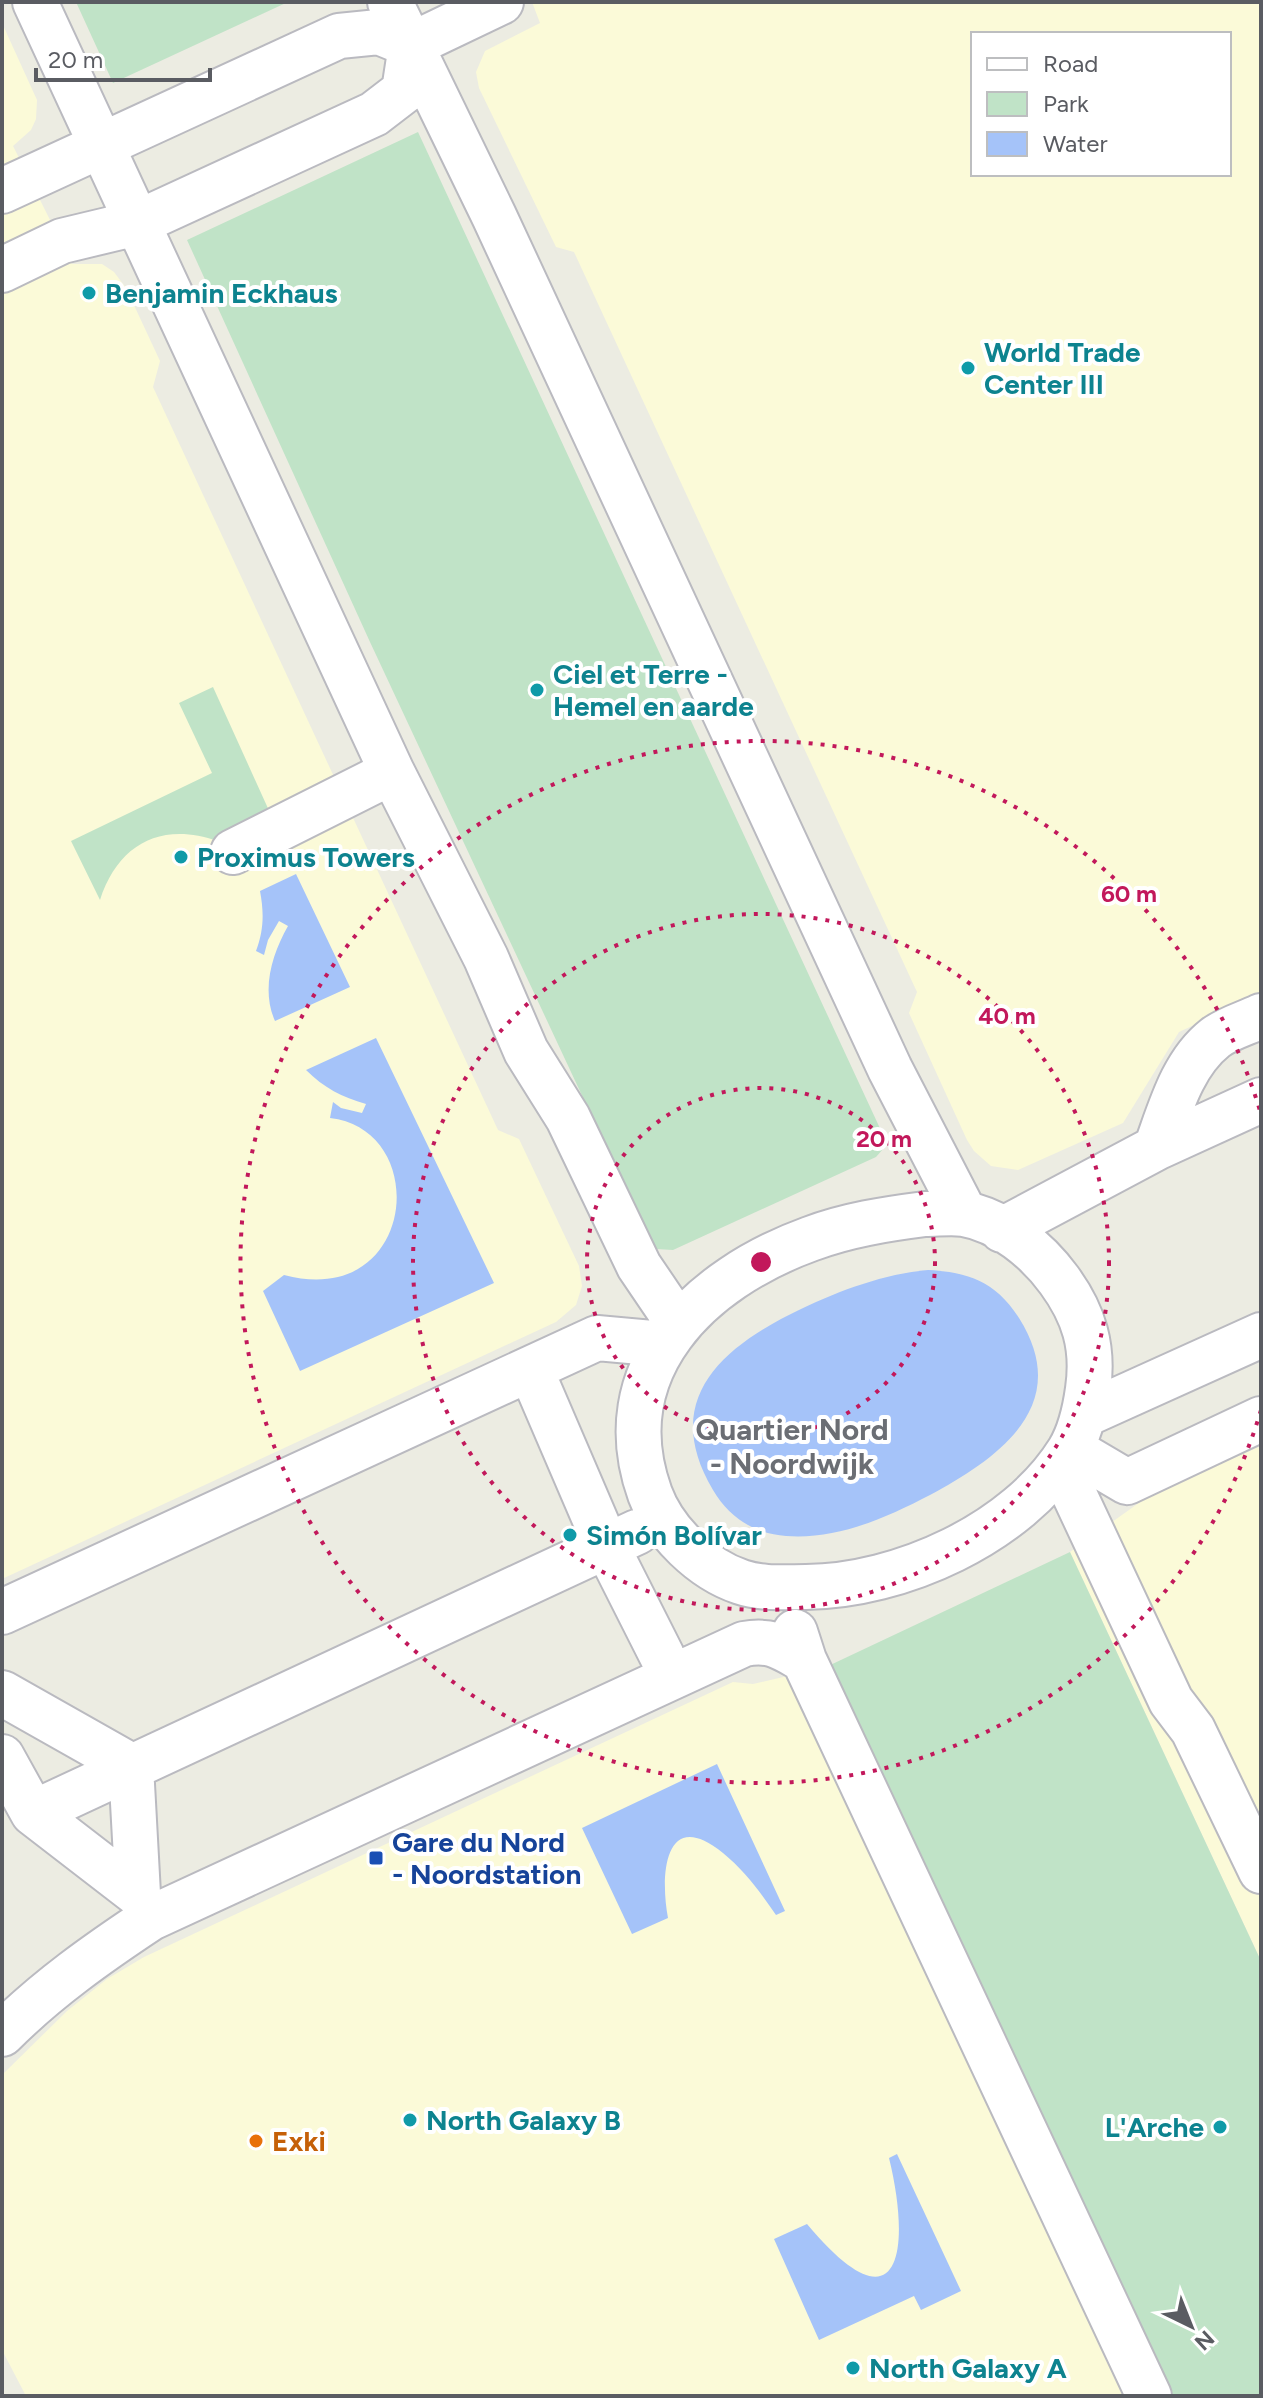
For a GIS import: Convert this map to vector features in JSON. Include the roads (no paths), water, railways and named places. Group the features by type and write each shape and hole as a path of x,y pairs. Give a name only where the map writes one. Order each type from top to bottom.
{"street":[{"path":"35,2 399,786 486,958 526,1051 568,1118 671,1334"},
{"path":"390,2 494,216 890,1069 984,1222"},
{"path":"2,191 339,36 379,32 411,45 501,2"},
{"path":"2,270 62,241 137,223 374,114 404,91 411,45"},
{"path":"242,862 399,786"},
{"path":"1156,1148 1174,1097 1193,1061 1216,1037 1261,1016"},
{"path":"984,1222 1261,1100"},
{"path":"1261,1335 1071,1443 1028,1498 993,1526 955,1550 913,1568 870,1580 825,1587 741,1583 707,1565 678,1539 655,1508 642,1471 636,1432 642,1393 671,1334 707,1299 774,1255 810,1239 886,1219 925,1214 984,1222 1024,1242 1045,1261 1067,1291 1085,1326 1092,1364 1071,1443 1171,1701 1193,1730 1261,1871"},
{"path":"2,1612 597,1338 671,1334"},
{"path":"539,1389 621,1539 662,1656"},
{"path":"1071,1443 1127,1482 1261,1419"},
{"path":"33,1813 621,1539"},
{"path":"744,1644 771,1586"},
{"path":"771,1586 1149,2396"},
{"path":"2,2034 28,2007 151,1918 744,1644 763,1640 781,1646 804,1660"},
{"path":"2,1693 131,1766"},
{"path":"2,1757 33,1813 138,1894 131,1766"}],"water":[{"path":"296,874 350,987 275,1021 269,997 270,972 288,926 279,921 264,955 256,951 262,921 260,891"},
{"path":"376,1038 494,1283 300,1371 263,1291 284,1275 328,1279 361,1267 384,1244 395,1214 396,1182 385,1153 363,1130 330,1118 333,1102 341,1108 362,1113 366,1104 334,1091 306,1070"},
{"path":"928,1270 956,1273 980,1281 1001,1296 1019,1318 1034,1349 1038,1377 1033,1402 1021,1425 1003,1446 956,1480 913,1504 860,1526 823,1535 786,1536 763,1532 735,1516 719,1500 698,1458 693,1429 697,1402 708,1379 747,1340 801,1309 863,1284"},
{"path":"717,1764 785,1911 776,1915 731,1860 703,1840 688,1837 678,1841 670,1852 666,1866 668,1918 632,1934 582,1828"},
{"path":"897,2154 961,2291 921,2310 914,2296 819,2340 774,2239 807,2224 838,2257 862,2273 879,2276 891,2268 897,2249 899,2223 889,2158"}],"place":[{"name":"Benjamin Eckhaus","path":"89,293"},
{"name":"World Trade Center III","path":"968,368"},
{"name":"Ciel et Terre - Hemel en aarde","path":"537,690"},
{"name":"Proximus Towers","path":"181,857"},
{"name":"Simón Bolívar","path":"570,1535"},
{"name":"Gare du Nord - Noordstation","path":"376,1858"},
{"name":"North Galaxy B","path":"410,2120"},
{"name":"L'Arche","path":"1220,2127"},
{"name":"Exki","path":"256,2141"},
{"name":"North Galaxy A","path":"853,2368"}],"district":[{"name":"Quartier Nord - Noordwijk","path":"792,1446"}]}
